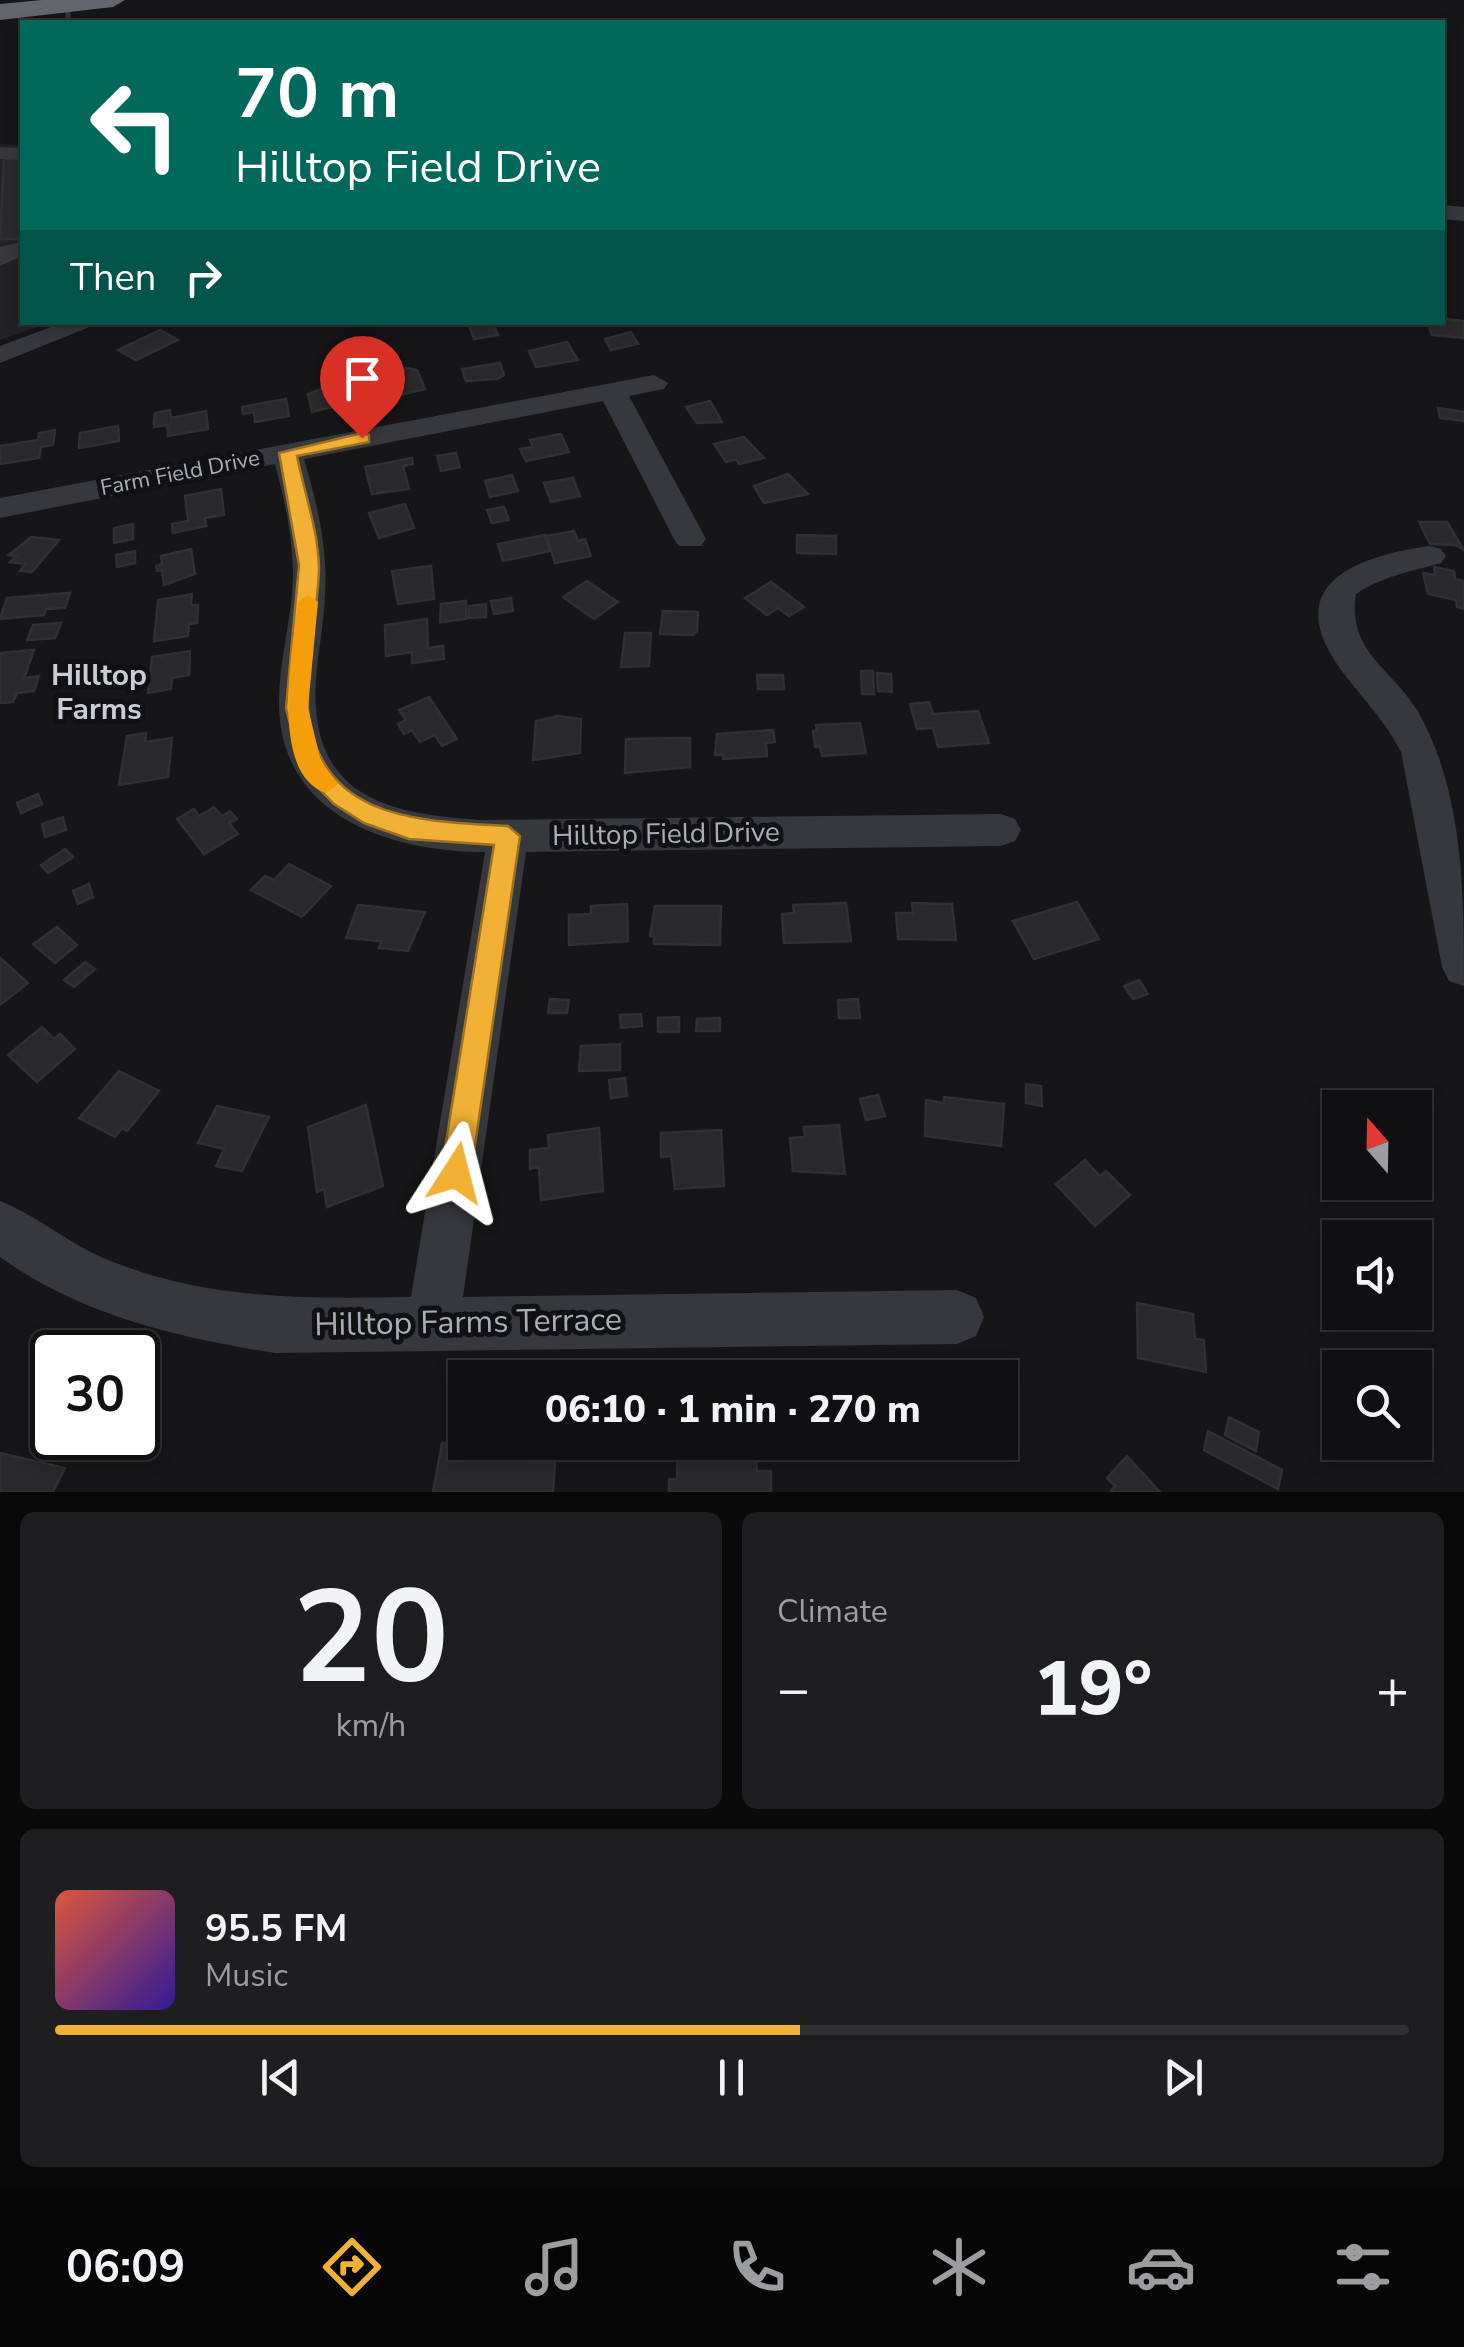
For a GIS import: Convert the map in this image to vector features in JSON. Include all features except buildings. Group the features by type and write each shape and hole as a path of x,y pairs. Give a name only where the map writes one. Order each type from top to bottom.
{"highway":[{"path":"0,12 113,0"},
{"path":"0,2 67,5"}],"street":[{"path":"0,355 81,325"},
{"name":"Farm Field Drive","path":"0,508 654,383"},
{"path":"612,391 690,538"},
{"name":"Hilltop Field Drive","path":"288,453 309,565 297,708 310,765 342,798 373,816 409,830 508,836 1001,830"},
{"path":"1430,556 1384,564 1360,575 1340,589 1335,618 1342,642 1402,716 1420,752 1464,967"},
{"path":"433,1323 508,836"},
{"name":"Hilltop Farms Terrace","path":"0,1226 28,1248 106,1288 186,1314 276,1326 957,1317"}],"shaded area":[{"path":"0,144 20,145 20,325 45,325 0,340"}],"waterway":[{"path":"68,7 68,20"}],"slow traffic":[{"path":"308,602 297,708 301,740 310,765 326,784"}],"district":[{"name":"Hilltop Farms","path":"99,692"}],"route":[{"path":"362,438 288,453 309,565 308,612 298,682 301,740 310,765 322,780 342,798 373,816 409,830 508,836 456,1173"}]}
